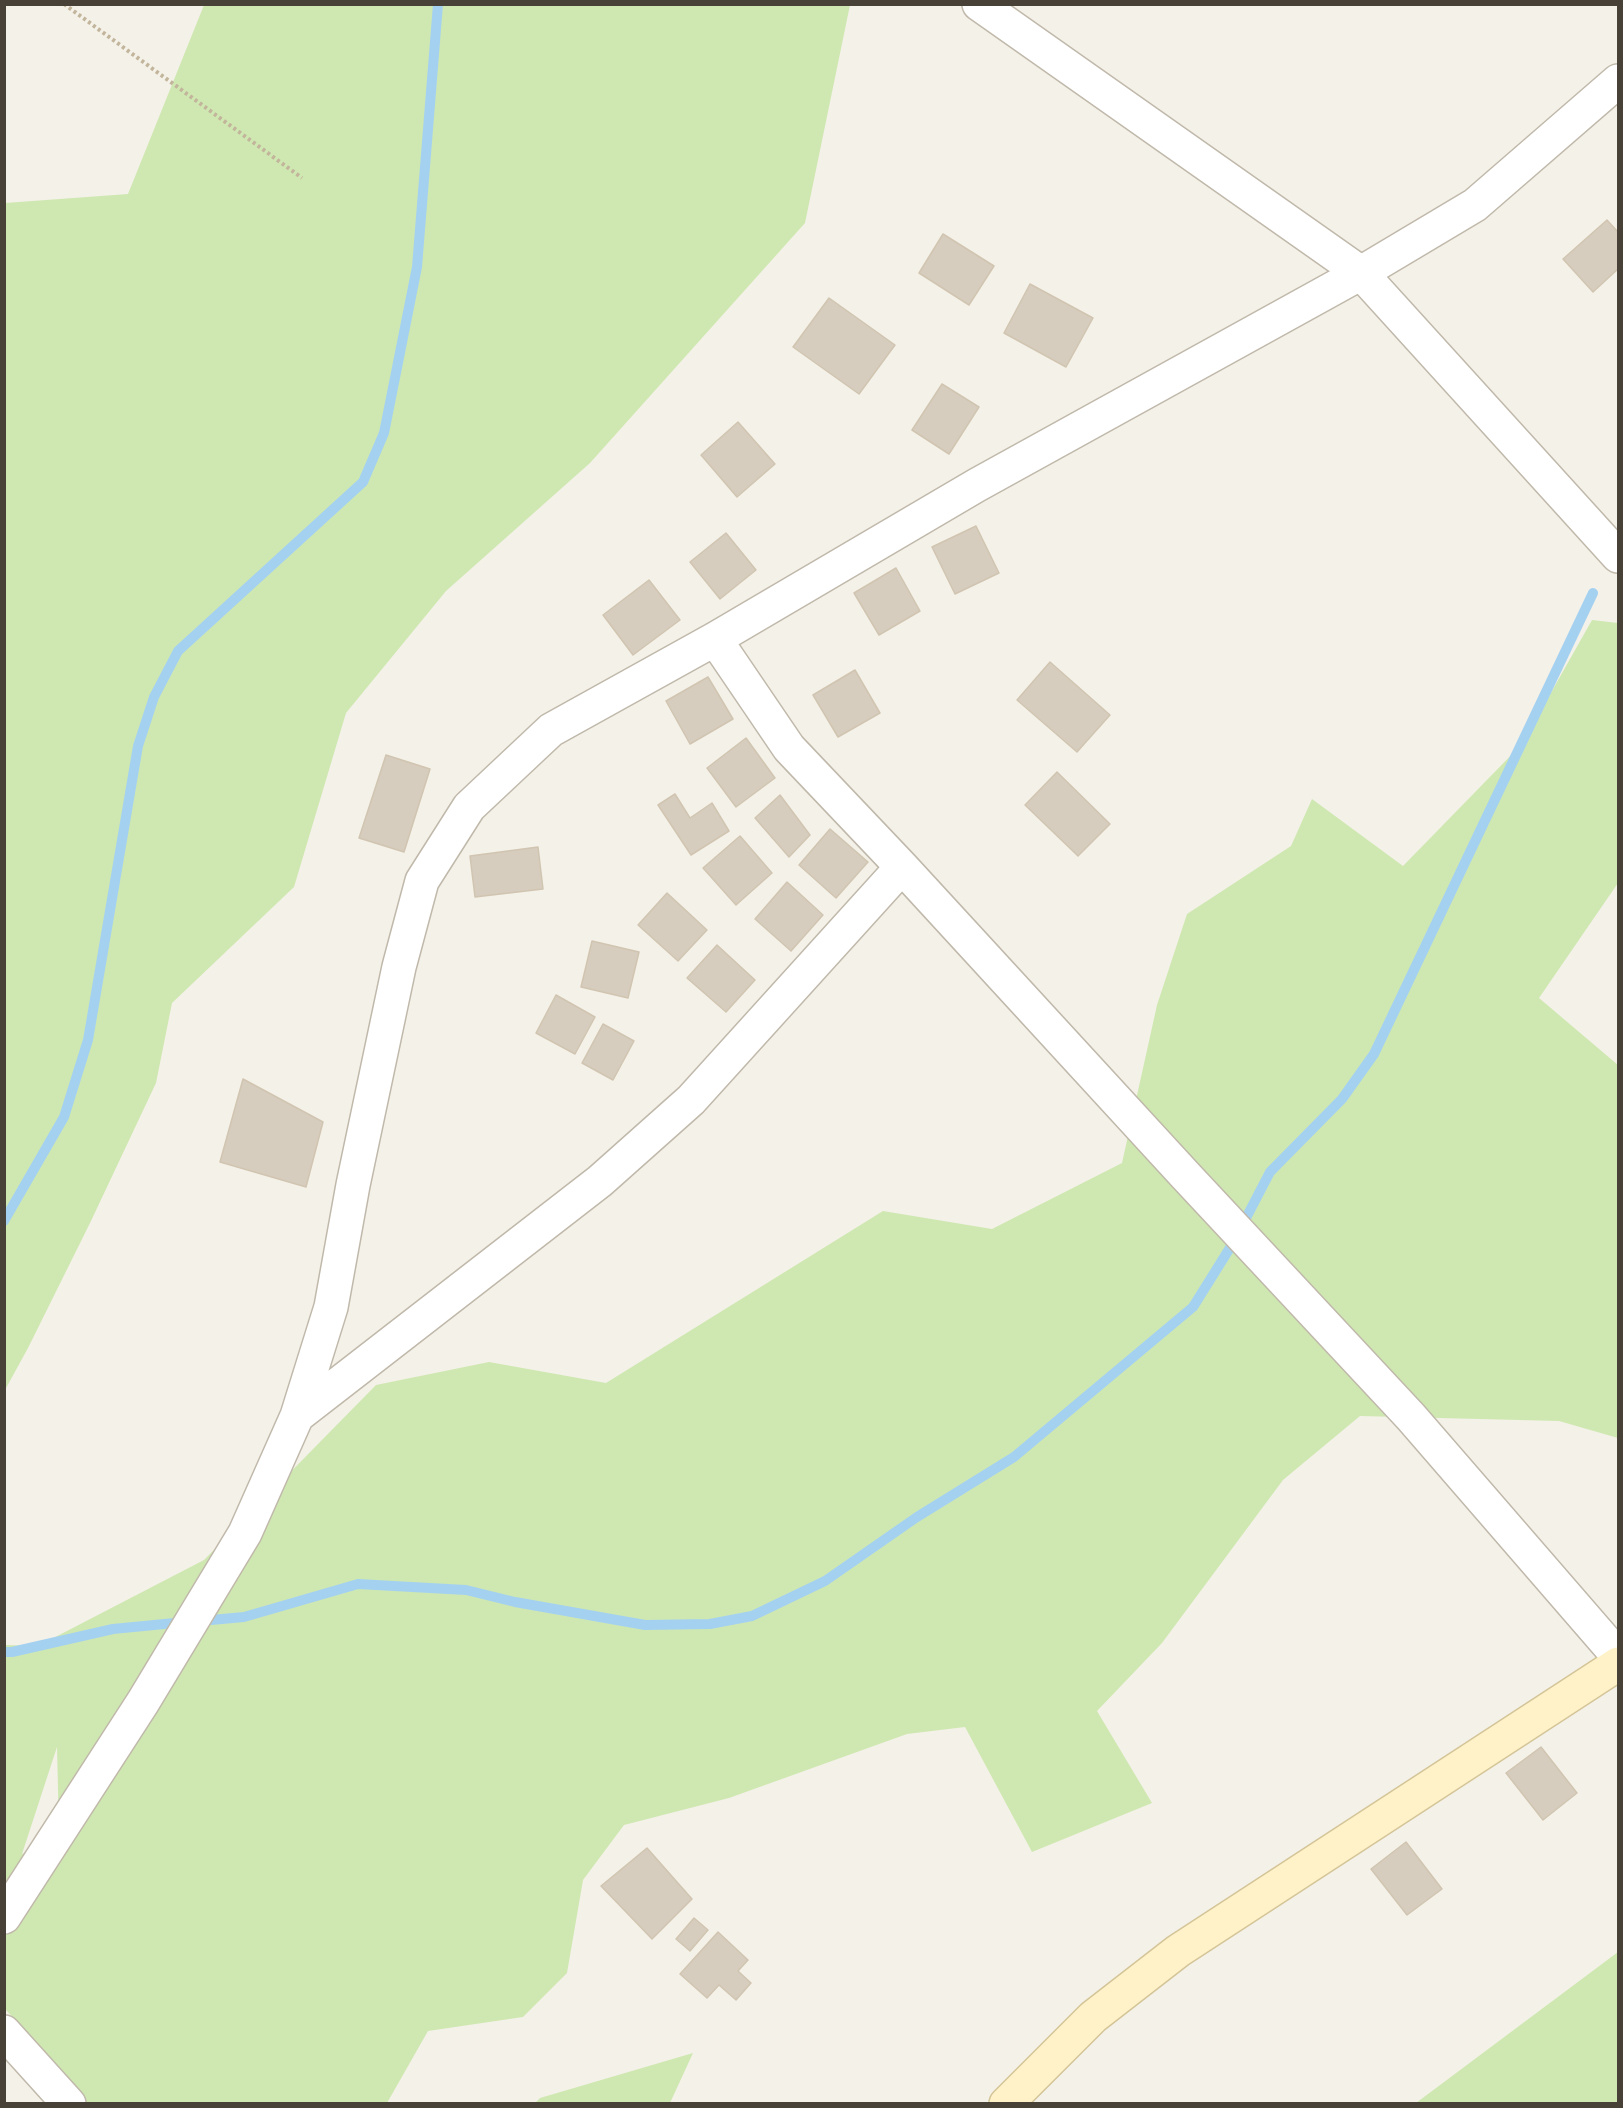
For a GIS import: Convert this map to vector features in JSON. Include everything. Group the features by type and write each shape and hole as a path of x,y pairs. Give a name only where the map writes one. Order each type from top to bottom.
{"street":[{"path":"979,4 1361,273 1618,556"},
{"path":"4,1917 143,1702 245,1533 297,1416 331,1306 399,967 422,880 469,807 551,730 715,639 987,479 1361,273 1475,205 1618,81"},
{"path":"715,639 789,748 1411,1417 1618,1656"},
{"path":"297,1416 600,1181 691,1100 902,867"},
{"path":"1006,2103 1093,2018 1178,1951 1618,1664"},
{"path":"4,2032 69,2103"}],"path":[{"path":"64,4 302,178"}],"green space":[{"path":"204,5 850,5 805,223 590,463 446,591 346,713 294,887 172,1003 156,1083 90,1223 5,1390 5,203 128,194"},
{"path":"1592,620 1618,623 1618,883 1539,998 1618,1065 1618,1438 1559,1421 1360,1416 1283,1480 1162,1643 1097,1711 1152,1803 1032,1852 965,1727 907,1734 729,1798 624,1825 583,1880 567,1973 523,2017 428,2031 387,2103 72,2103 35,2041 5,2009 5,1645 38,1646 204,1560 376,1385 489,1362 606,1383 883,1211 992,1229 1122,1163 1157,1005 1187,914 1291,846 1312,799 1403,866 1522,744","holes":["57,1746 59,1833 22,1854"]},
{"path":"1618,1952 1618,2103 1416,2103"},
{"path":"693,2053 670,2103 535,2103 540,2098"}],"building":[{"path":"1607,220 1618,232 1618,269 1593,292 1563,259"},
{"path":"943,234 994,266 969,305 919,273"},
{"path":"1030,284 1093,318 1066,367 1004,333"},
{"path":"829,298 895,345 859,394 793,347"},
{"path":"942,384 979,407 949,454 912,430"},
{"path":"738,422 775,464 737,497 701,455"},
{"path":"976,526 999,573 955,594 932,547"},
{"path":"726,533 756,570 720,599 690,562"},
{"path":"896,568 920,611 879,635 854,593"},
{"path":"649,580 680,620 633,655 603,615"},
{"path":"1050,662 1110,715 1077,752 1017,700"},
{"path":"855,670 880,713 838,737 813,695"},
{"path":"708,677 733,719 690,744 666,701"},
{"path":"746,738 775,778 736,807 707,768"},
{"path":"386,755 430,769 404,852 359,838"},
{"path":"1057,772 1110,824 1078,856 1025,805"},
{"path":"675,794 690,818 712,803 729,831 691,855 658,805"},
{"path":"780,795 810,835 789,857 755,818"},
{"path":"830,829 868,862 836,898 799,865"},
{"path":"740,836 772,873 736,905 703,868"},
{"path":"538,847 543,889 475,897 470,856"},
{"path":"787,882 823,915 791,951 755,919"},
{"path":"667,893 707,930 678,961 638,925"},
{"path":"592,941 639,952 628,998 581,987"},
{"path":"717,945 755,980 726,1012 687,978"},
{"path":"556,995 595,1017 575,1054 536,1033"},
{"path":"603,1024 634,1041 613,1080 582,1063"},
{"path":"243,1079 323,1122 306,1187 220,1162"},
{"path":"1541,1747 1577,1793 1543,1820 1506,1773"},
{"path":"1406,1842 1442,1889 1407,1915 1371,1869"},
{"path":"647,1848 692,1899 652,1939 601,1886"},
{"path":"694,1918 708,1930 690,1951 676,1939"},
{"path":"718,1932 748,1960 738,1971 751,1983 736,2000 719,1985 707,1998 680,1974"}],"waterway":[{"path":"4,1221 64,1117 88,1040 138,746 154,697 178,651 363,482 384,433 417,267 438,4"},
{"path":"200,1621 244,1617 358,1584 466,1590 515,1602 645,1625 710,1624 752,1616 825,1581 917,1517 1014,1457 1193,1307 1233,1243 1270,1172 1342,1099 1374,1054 1593,593"},
{"path":"4,1652 113,1629 185,1622"}]}
